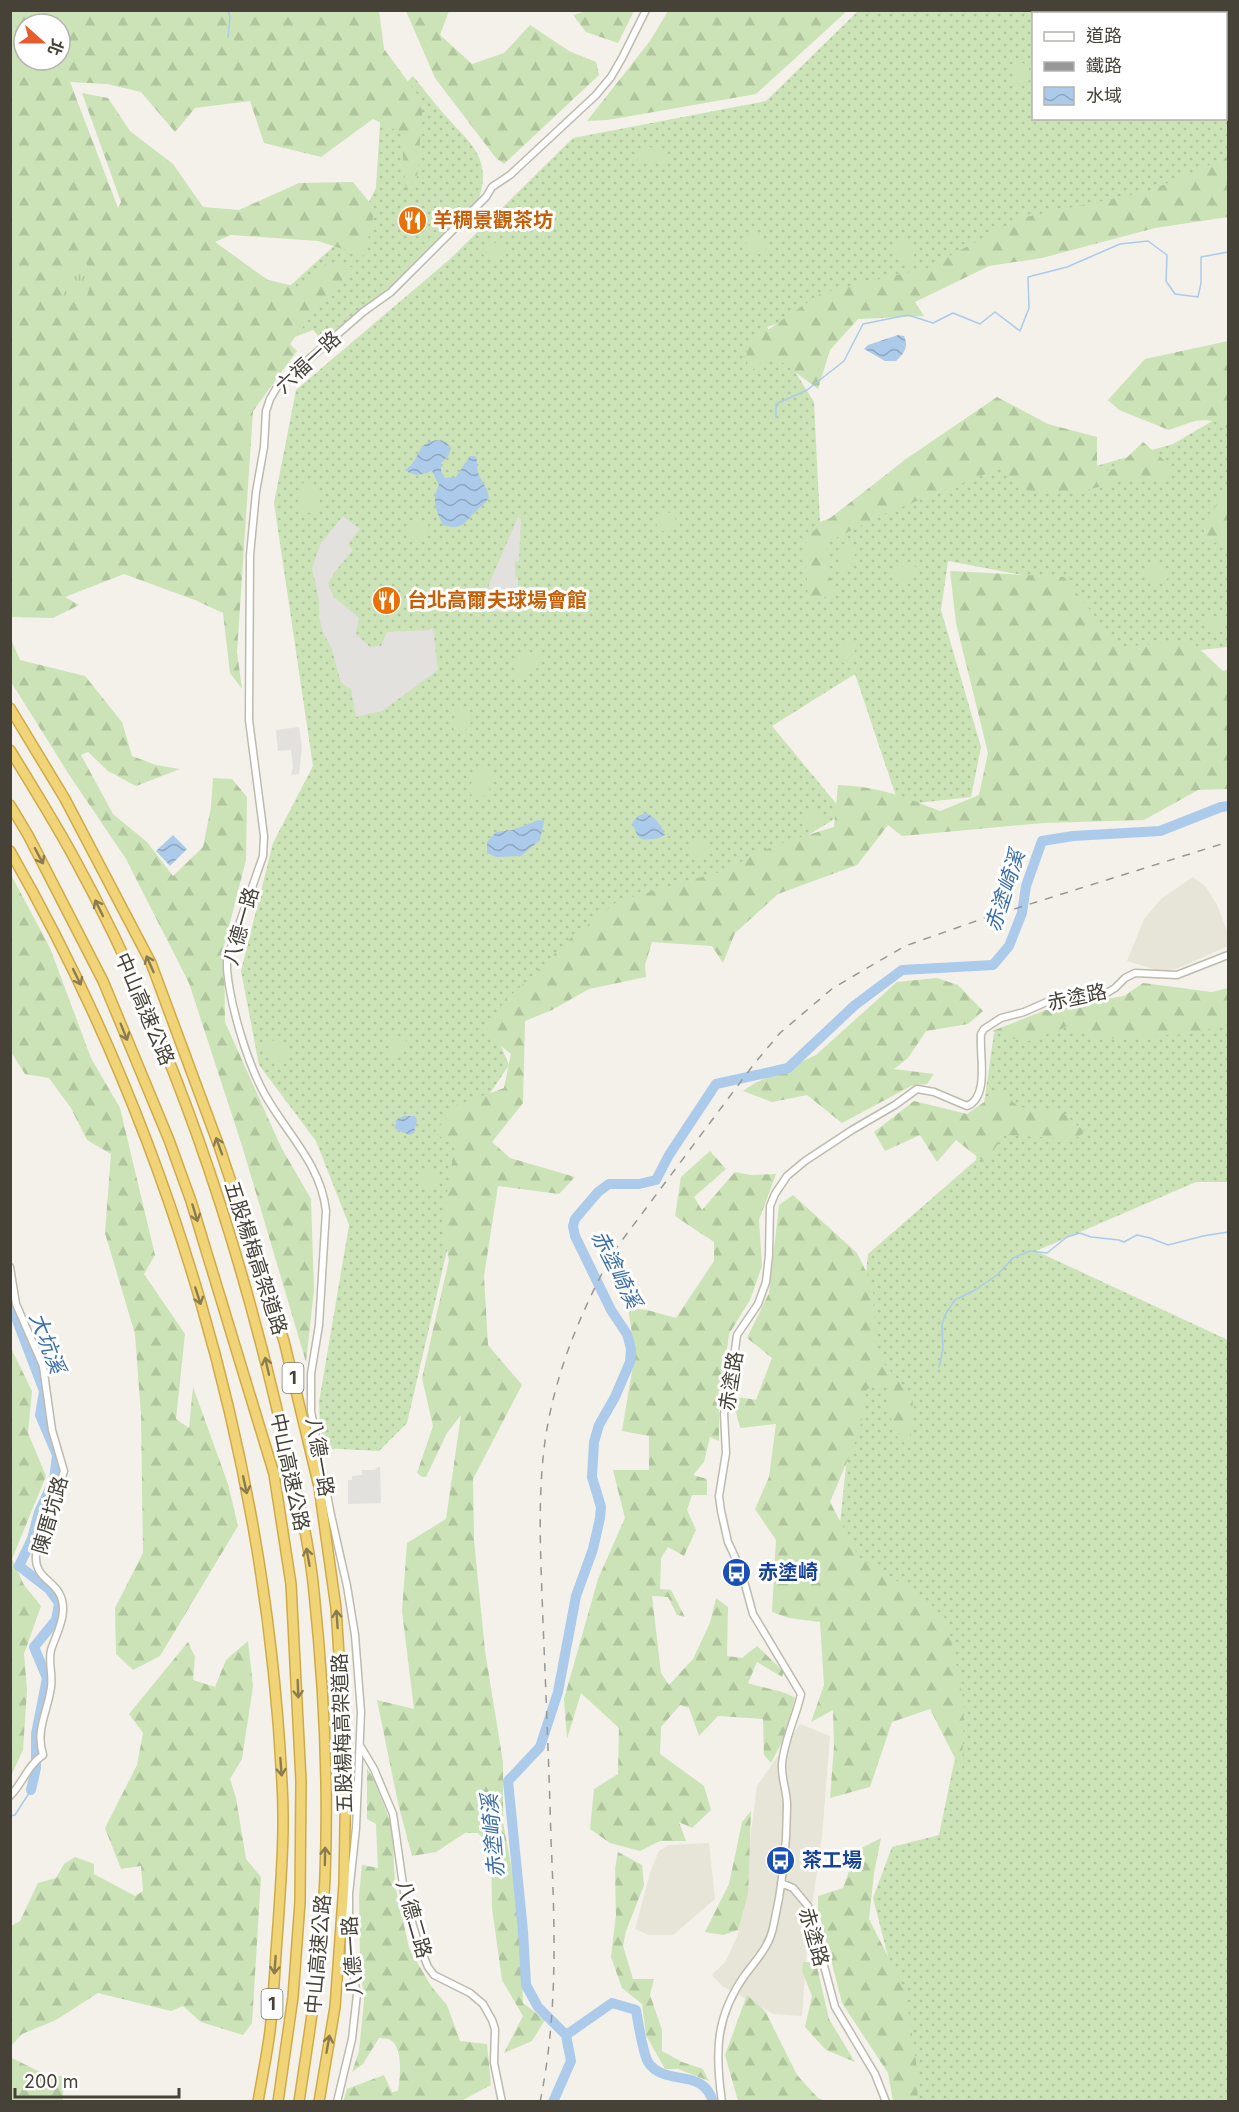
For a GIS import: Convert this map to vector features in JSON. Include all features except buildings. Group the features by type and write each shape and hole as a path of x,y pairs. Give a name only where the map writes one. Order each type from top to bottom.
{"highway":[{"name":"五股楊梅高架道路","path":"10,708 65,799 151,963 220,1149 284,1341 319,1487 336,1608 346,1765 344,1884 335,2007 319,2102"},
{"name":"中山高速公路","path":"10,750 72,855 115,940 156,1030 223,1211 249,1295 299,1504 314,1589 325,1740 326,1806 321,1937 312,2021 299,2102"},
{"name":"中山高速公路","path":"10,805 28,835 103,981 169,1140 191,1201 274,1474 291,1584 301,1781 299,1914 292,1997 278,2102"},
{"name":"1","path":"10,851 48,917 99,1022 153,1153 209,1329 246,1485 270,1646 282,1785 283,1839 270,2032 258,2102"}],"street":[{"name":"六福一路","path":"264,836 249,720 250,555 256,492 264,447 266,411 272,393 342,330 405,278 486,197 492,187 510,174 587,104 610,77 646,10"},
{"name":"八德一路","path":"264,836 262,856 227,959 228,979 251,1069 266,1096 302,1149 318,1177 324,1194 326,1211 322,1292 311,1374 311,1411 349,1595 359,1675 361,1747 349,1894 349,1953 357,1994 352,2039 337,2102"},
{"name":"赤塗路","path":"886,2102 875,2074 835,2007 808,1906 793,1888 781,1883 787,1816 782,1762 784,1747 801,1694 753,1614 741,1570 728,1542 719,1496 726,1453 725,1407 737,1335 759,1304 766,1282 770,1206 787,1176 805,1161 852,1130 895,1106 917,1089 933,1092 967,1106 973,1104 977,1098 982,1074 981,1034 984,1029 1001,1018 1024,1012 1058,997 1105,994 1134,973 1177,975 1228,955"},
{"name":"陳厝坑路","path":"10,1267 16,1304 43,1366 52,1430 64,1471 36,1555 39,1571 61,1593 64,1613 49,1662 51,1685 40,1731 43,1755 33,1762 19,1787 10,1796"},
{"name":"八德二路","path":"361,1747 374,1769 393,1814 405,1899 428,1967 434,1975 470,1993 483,2004 492,2020 495,2029 494,2062 502,2102"},
{"path":"722,2102 717,2056 722,2021 732,1995 769,1941 781,1883"}],"shaded area":[{"path":"343,516 360,529 348,544 353,550 328,584 334,597 359,618 356,634 370,647 381,646 387,632 433,628 438,670 382,711 356,717 351,689 341,683 331,647 323,632 312,568 321,543"},
{"path":"518,517 521,519 519,561 515,562 515,578 518,578 517,612 487,611 489,584"},
{"path":"299,727 302,747 299,774 291,775 293,767 291,750 278,751 276,730"},
{"path":"1193,877 1206,887 1217,905 1228,933 1228,946 1176,969 1160,971 1127,961 1144,919 1161,899"},
{"path":"380,1467 381,1503 348,1504 348,1480 352,1480 352,1476 362,1475 362,1470 375,1470"},
{"path":"800,1724 830,1736 822,1837 808,1932 802,2016 774,2014 722,1986 712,1975 726,1961 738,1934 757,1786"},
{"path":"709,1843 715,1899 673,1935 649,1935 635,1929 651,1870 659,1851 669,1845"}],"green space":[{"path":"590,10 634,11 618,43 586,32 573,15"},
{"path":"11,11 379,11 384,49 423,102 417,177 406,192 401,133 373,119 321,157 264,143 250,101 195,108 175,132 141,92 107,84 70,82 118,208 121,202 82,93 108,98 130,131 173,164 203,207 239,210 299,183 353,182 375,209 364,256 318,241 231,235 215,242 268,280 302,288 327,263 357,268 317,308 290,344 297,351 253,411 237,652 242,689 230,673 223,613 195,600 124,574 65,597 79,605 53,618 11,617"},
{"path":"406,11 449,11 440,35 472,64 504,53 530,25 569,51 596,62 599,75 504,164 496,158 435,78"},
{"path":"668,11 847,11 756,94 608,120 587,121 650,41"},
{"path":"858,11 1228,11 1228,199 1156,199 767,327 814,402 820,522 1011,448 1044,481 1173,444 1226,413 1228,415 1228,496 1204,530 1228,529 1228,647 1118,659 1059,582 948,561 941,610 981,747 971,797 899,805 855,674 772,726 844,813 494,1029 509,1065 480,1108 407,1423 379,1451 321,1448 319,1402 349,1225 316,1141 259,1065 241,971 273,843 313,766 274,503 296,390 450,259 573,138 766,101"},
{"path":"1017,61 1028,65 1030,73 1028,82 1022,86 1017,86 1013,81 1013,64"},
{"name":"羊稠景觀茶坊","path":"413,76 475,150 483,171 479,198 397,282 322,340 313,330 287,340 270,304 357,225 376,188 381,108"},
{"path":"650,147 667,153 668,160 664,164 639,162 637,155 642,149"},
{"path":"1228,157 1228,176 1225,177 1228,188 1228,217 1155,228 1042,258 989,266 915,302 924,316 858,319 830,350 818,389 771,354 748,374 746,345 821,293 927,268 1021,218 1149,191"},
{"path":"750,231 757,231 767,243 766,250 761,254 753,253 747,247 745,237"},
{"path":"904,240 910,243 915,258 912,264 903,264 897,258 894,250 897,244"},
{"path":"489,242 505,244 507,251 505,257 492,259 486,257 481,252 483,246"},
{"path":"84,259 93,276 84,306 62,297 71,271"},
{"path":"1228,341 1228,429 1213,421 1199,420 1169,430 1119,410 1108,400 1145,359"},
{"path":"997,397 1048,424 1097,437 1097,472 1115,469 1143,442 1172,467 1165,478 1117,482 1076,493 1030,493 1001,468 884,514 826,543 827,572 839,595 808,600 805,545 811,533 906,459"},
{"path":"305,482 311,484 320,500 318,508 311,513 302,512 298,504 300,485"},
{"path":"1228,489 1228,544 1201,541 1209,515"},
{"path":"666,512 673,515 676,522 673,529 666,532 659,529 656,522 659,515"},
{"path":"417,522 428,524 428,530 417,544 408,538 405,528"},
{"path":"848,543 855,556 848,570 842,569 839,556 842,544"},
{"path":"1160,564 1167,569 1168,578 1163,584 1154,581 1146,574 1147,567"},
{"path":"903,566 916,567 915,574 901,582 896,579 895,571"},
{"path":"950,571 1064,577 1119,647 1191,641 1223,671 1228,670 1228,789 1198,790 1144,820 1043,823 902,836 888,825 857,865 778,894 735,933 723,963 712,946 652,942 645,965 646,977 589,989 552,1010 525,1021 523,1103 492,1142 510,1158 575,1177 559,1194 498,1186 484,1276 488,1345 522,1385 473,1479 474,1540 485,1651 503,1762 503,1822 520,1913 523,2003 545,2020 532,2041 504,2053 523,2016 502,1980 492,1908 491,1846 478,1833 465,1833 436,1852 412,1856 398,1803 377,1700 414,1709 402,1611 407,1543 446,1519 461,1415 447,1433 426,1477 422,1477 417,1473 433,1426 422,1378 449,1260 442,1223 455,1145 434,1133 457,1105 504,1088 511,1054 490,1037 487,1027 505,1000 572,937 618,901 720,872 775,845 834,827 838,785 890,793 940,811 979,795 988,753 956,623"},
{"path":"1211,616 1219,616 1224,621 1222,632 1211,634 1206,629 1206,621"},
{"path":"10,637 20,660 85,676 122,722 132,756 156,765 180,769 136,786 108,771 88,752 81,755 113,814 147,842 173,876 203,847 211,807 213,778 232,779 247,797 246,860 224,946 225,1022 281,1147 311,1199 314,1290 306,1362 243,1149 189,983 126,859 11,682"},
{"path":"848,642 853,645 854,655 845,663 839,662 840,650"},
{"path":"534,652 539,657 538,666 531,674 519,678 514,673 516,662 524,654"},
{"path":"462,708 470,711 470,723 462,732 455,731 452,727 456,711"},
{"path":"484,766 490,766 493,775 492,783 482,797 473,797 469,791 471,784 476,774"},
{"path":"813,808 820,810 822,817 820,824 813,826 806,824 804,817 806,810"},
{"path":"699,837 706,840 709,847 706,854 699,857 692,854 689,847 692,840"},
{"path":"10,873 50,948 91,1058 120,1108 155,1255 144,1274 185,1334 176,1419 189,1428 193,1387 228,1484 238,1526 160,1656 133,1670 116,1654 115,1608 143,1553 141,1415 135,1334 105,1233 111,1154 87,1140 71,1108 49,1078 25,1074 11,1052"},
{"path":"937,978 958,985 983,1011 968,1024 926,1031 908,1058 894,1069 934,1074 927,1084 911,1086 842,1123 807,1095 772,1102 743,1091 755,1083 816,1055 897,982"},
{"path":"1143,983 1212,992 1228,988 1228,1025 1189,1034 1102,1039 1066,1027 1029,1041 1009,1038 992,1031 1046,1010 1124,996"},
{"path":"1228,1016 1228,1182 1196,1182 1036,1251 1228,1340 1228,2101 915,2101 908,2034 873,1898 892,1847 939,1835 957,1748 838,1543 868,1254 976,1160 994,1033 1029,1019"},
{"path":"399,1036 405,1038 406,1043 405,1050 400,1057 389,1052 391,1042"},
{"path":"271,1040 286,1048 288,1054 286,1060 277,1061 270,1058 266,1052 265,1043"},
{"path":"1000,1091 1019,1107 1062,1112 1085,1132 1074,1139 1005,1135 984,1162 956,1140 937,1162 920,1135 885,1151 874,1132 914,1101 967,1114"},
{"path":"710,1151 726,1169 694,1197 702,1210 735,1172 751,1175 776,1174 759,1220 762,1266 750,1300 729,1334 719,1411 719,1441 710,1437 704,1462 693,1475 707,1479 707,1495 692,1495 687,1510 696,1530 684,1556 668,1547 661,1558 660,1589 671,1590 685,1617 677,1615 668,1597 652,1596 661,1673 669,1685 693,1659 710,1623 716,1598 728,1607 727,1656 742,1658 757,1646 784,1672 782,1677 757,1662 748,1683 795,1698 782,1742 771,1763 764,1755 763,1719 718,1716 699,1736 689,1708 680,1705 661,1727 660,1754 704,1786 711,1810 692,1828 679,1822 686,1841 660,1841 640,1851 610,1843 590,1829 594,1789 618,1774 619,1728 581,1693 567,1739 564,1699 598,1579 625,1518 613,1470 649,1470 649,1436 622,1431 635,1353 628,1308 647,1310 676,1318 714,1261 714,1242 675,1216 681,1177"},
{"path":"424,1169 432,1169 437,1174 435,1185 424,1187 419,1182 419,1174"},
{"path":"793,1195 857,1253 873,1286 875,1352 913,1399 910,1448 893,1433 887,1384 867,1389 859,1433 830,1502 859,1557 924,1598 947,1620 964,1702 962,1772 930,1709 892,1722 870,1787 830,1798 834,1746 833,1710 811,1722 824,1685 820,1622 789,1618 772,1612 776,1540 755,1509 769,1477 776,1424 740,1428 732,1396 756,1400 772,1358 747,1338 769,1293 779,1205"},
{"path":"11,1348 32,1391 28,1433 46,1476 12,1559 24,1585 41,1606 24,1654 27,1690 23,1750 11,1776"},
{"path":"248,1641 253,1686 242,1759 230,1779 236,1798 246,1859 261,1877 252,2023 243,2035 201,2022 183,2006 171,2011 98,1993 56,2020 22,2034 11,2046 11,1926 20,1921 38,1883 56,1878 64,1864 75,1857 94,1864 94,1874 135,1896 143,1891 141,1866 121,1869 105,1828 137,1765 143,1733 129,1714 188,1642 195,1657 193,1680 215,1687 226,1660"},
{"path":"367,1768 392,1826 395,1885 409,1948 431,1986 447,2005 460,2041 487,2044 491,2085 461,2101 343,2102 347,2089 384,2075 392,2092 398,2091 400,2078 399,2055 394,2043 389,2039 379,2038 363,2064 352,2072 359,2051 364,2001 360,1964 359,1896 362,1865 378,1868 376,1824 367,1819"},
{"path":"751,1811 748,1894 738,1930 723,1935 705,1932 729,1884 742,1822"},
{"path":"881,1838 869,1919 905,1990 916,2061 918,2101 893,2101 888,2073 842,2003 818,1909 818,1896 843,1888 856,1851"},
{"path":"618,1852 642,1865 644,1885 626,1931 623,1946 633,1979 654,1979 650,1995 662,2030 662,2051 682,2062 703,2069 709,2081 678,2069 665,2069 646,2035 642,2004 622,1988 611,1957 616,1915 615,1869"},
{"path":"814,1954 829,2019 855,2062 826,2050 805,2027 812,1996 802,1971 803,1962 809,1962"},
{"path":"747,1995 765,2011 797,2075 818,2098 825,2101 738,2101 725,2055"},
{"path":"10,2057 48,2076 63,2076 63,2101 11,2101"}],"water":[{"path":"898,335 904,336 906,347 896,361 885,361 864,349 868,345"},
{"path":"437,440 446,442 451,448 448,456 441,463 441,471 445,478 456,477 470,456 475,456 479,475 489,497 459,526 449,527 443,525 440,520 435,500 439,485 432,471 418,475 405,470 412,464 423,446"},
{"path":"646,813 658,822 665,835 656,839 643,839 638,836 632,823 638,816"},
{"path":"539,820 544,821 540,840 521,856 497,857 487,853 487,842 496,832 512,830"},
{"path":"173,835 187,849 170,866 156,851"},
{"path":"404,1116 415,1116 417,1120 414,1133 410,1135 395,1129 396,1120"}],"waterway":[{"path":"228,10 230,17 228,37"},
{"path":"776,418 776,404 807,390 844,361 863,324 908,315 933,323 953,313 980,324 995,312 1020,331 1029,308 1028,277 1067,267 1120,244 1148,241 1167,255 1166,281 1175,294 1198,297 1201,283 1201,257 1228,252"},
{"name":"赤塗崎溪","path":"553,2102 571,2061 566,2035 538,2007 526,1985 508,1781 540,1747 558,1692 576,1596 593,1549 600,1518 601,1507 592,1477 594,1442 599,1425 615,1397 630,1362 631,1349 627,1334 611,1310 575,1236 573,1226 575,1219 598,1192 609,1184 639,1184 656,1180 669,1155 716,1084 788,1068 855,1005 902,970 993,965 1009,946 1022,913 1026,886 1042,841 1073,836 1160,831 1228,806"},
{"path":"939,1367 943,1349 942,1325 946,1313 955,1300 997,1275 1013,1258 1030,1251 1047,1253 1067,1237 1080,1233 1124,1242 1137,1235 1168,1245 1228,1232"},
{"name":"大坑溪","path":"10,1302 44,1391 40,1415 57,1455 54,1480 39,1512 32,1539 19,1566 49,1589 59,1603 56,1620 34,1647 47,1678 36,1734 36,1768 31,1790"},
{"path":"10,1816 15,1815 31,1790"},
{"path":"566,2035 612,2003 636,2010 648,2062 655,2070 664,2074 701,2084 708,2091 713,2102"}],"railway":[{"path":"540,2102 550,2037 554,1971 540,1509 543,1464 549,1415 563,1366 580,1319 614,1251 754,1064 780,1033 833,988 905,946 979,920 1228,842"}],"place":[{"name":"羊稠景觀茶坊","path":"412,220"},
{"name":"台北高爾夫球場會館","path":"386,600"},
{"name":"赤塗崎","path":"737,1572"},
{"name":"茶工場","path":"781,1860"}]}
